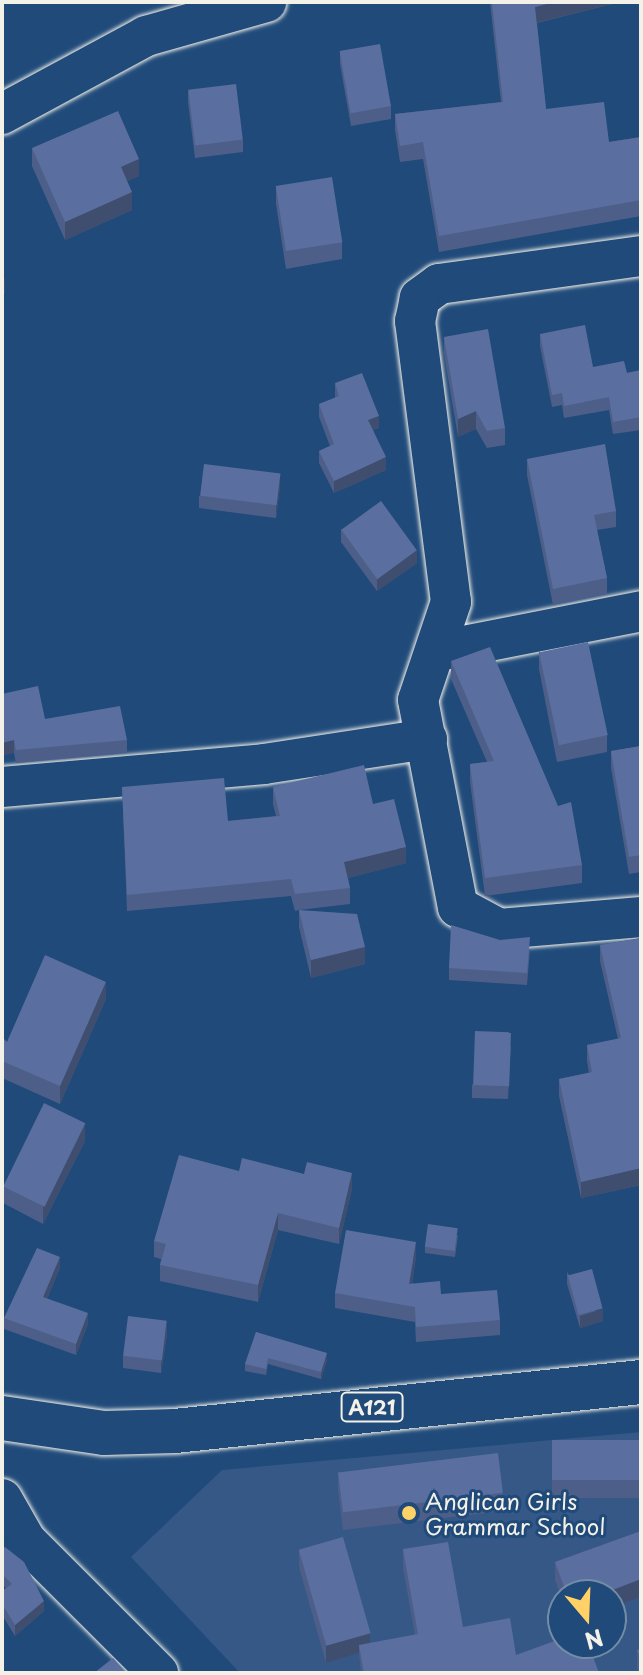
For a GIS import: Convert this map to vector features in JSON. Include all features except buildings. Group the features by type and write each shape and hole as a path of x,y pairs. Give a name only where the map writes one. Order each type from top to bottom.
{"main road":[{"name":"A121","path":"2,1443 641,1382"},
{"name":"A121","path":"2,1418 104,1433"}],"street":[{"path":"2,114 146,36 266,2"},
{"path":"641,256 439,284 420,298 418,361 451,602 438,651 418,700 458,907 475,921 499,929 559,928 641,917"},
{"path":"438,651 641,611"},
{"path":"2,787 264,764 427,739"},
{"path":"2,1499 14,1536 158,1673"}],"shaded area":[{"name":"Anglican Girls Grammar School","path":"641,1432 641,1673 240,1673 131,1557 222,1470"}],"place":[{"name":"Anglican Girls Grammar School","path":"409,1513"}]}
